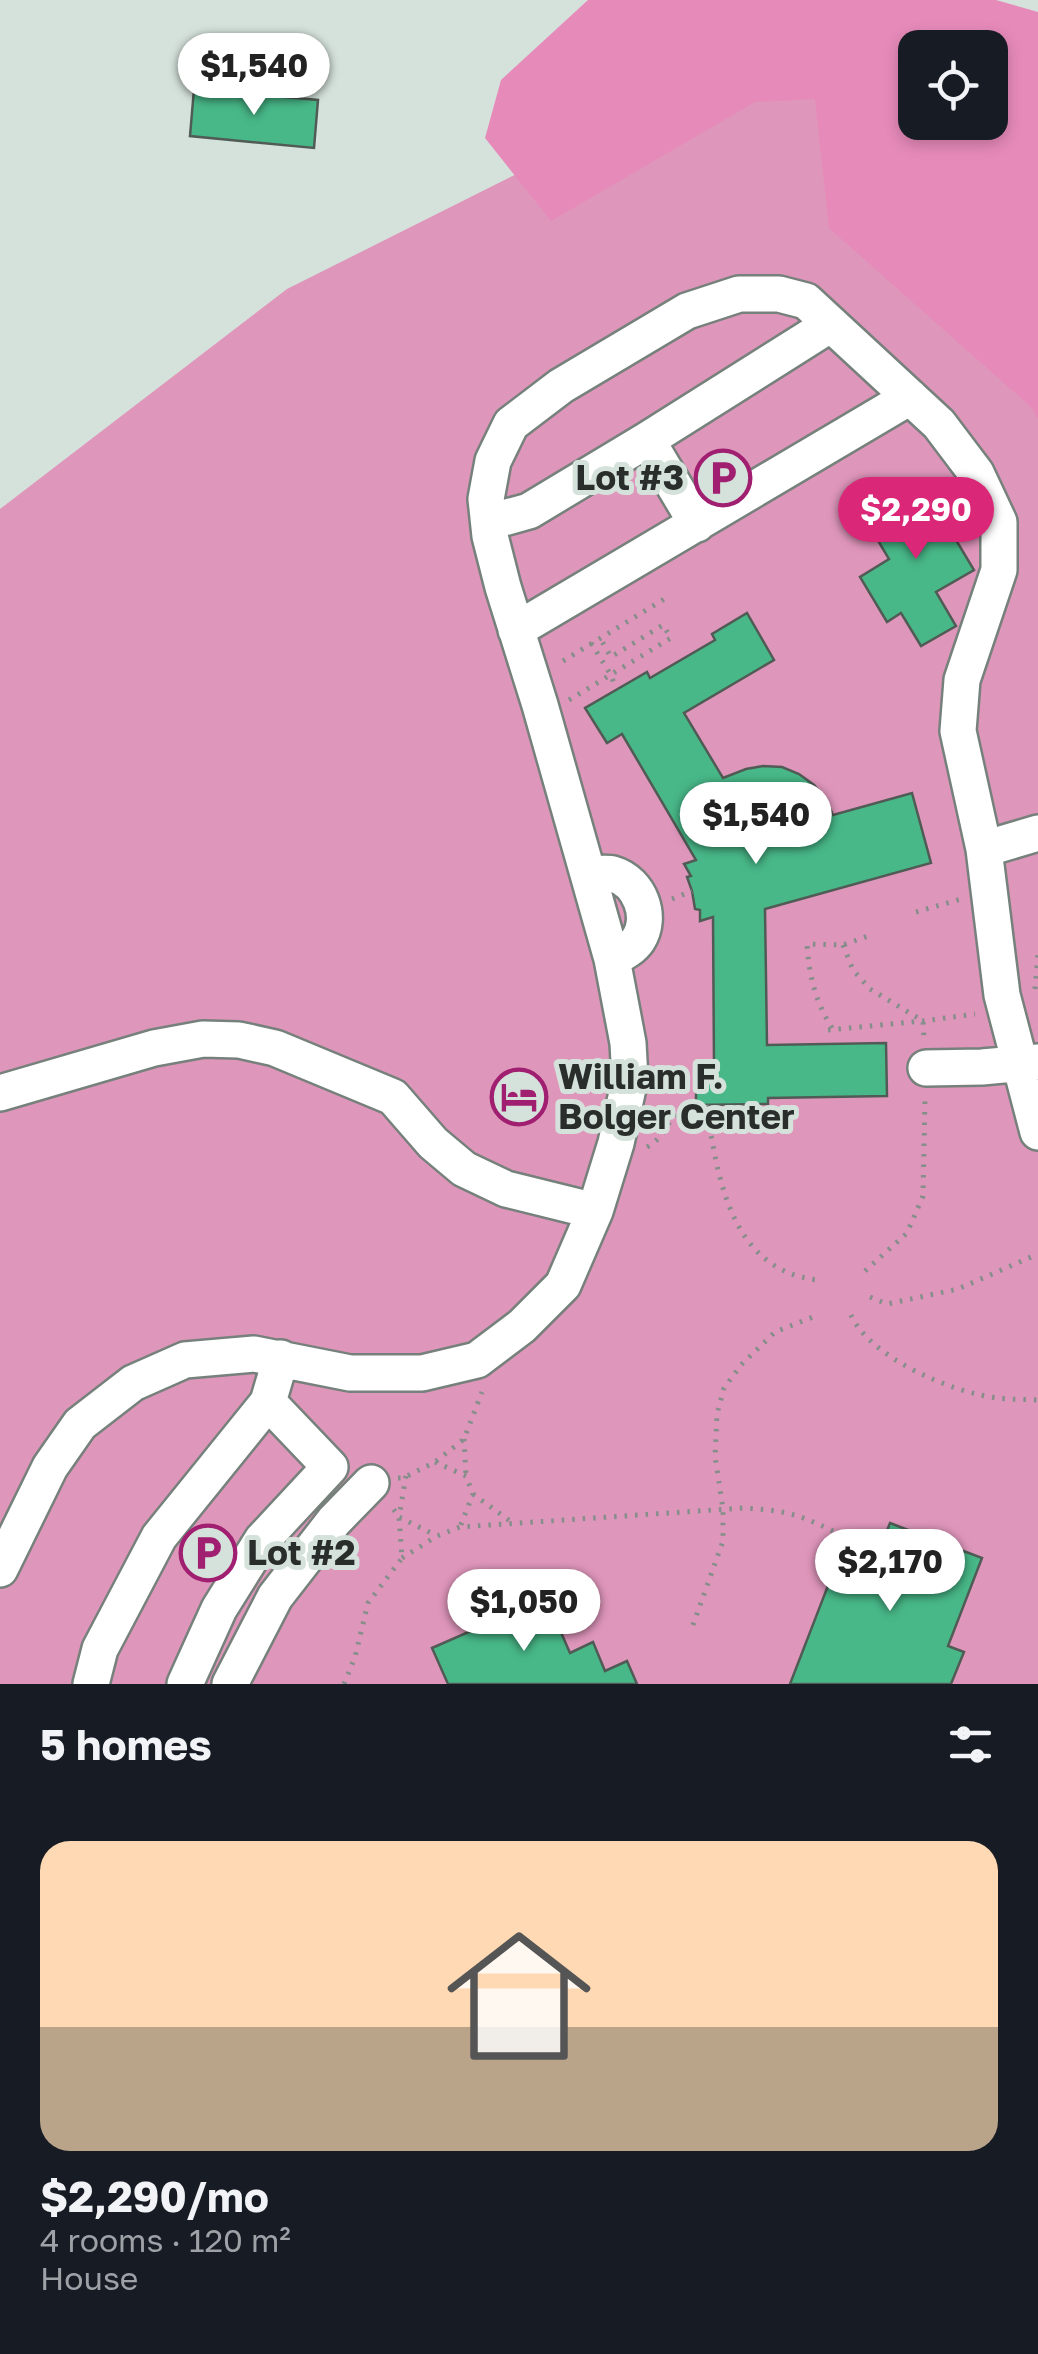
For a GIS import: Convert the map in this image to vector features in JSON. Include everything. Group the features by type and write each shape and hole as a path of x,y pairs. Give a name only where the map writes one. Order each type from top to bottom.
{"lane":[{"path":"0,1569 50,1467 80,1424 133,1382 185,1360 254,1354 350,1373 422,1373 477,1360 522,1326 563,1286 594,1212 616,1143 630,1079 628,1043 612,959 503,588 486,499 493,460 512,424 561,386 687,311 739,294 779,294 806,301 940,424 976,473 999,522 999,570 962,680 958,730 984,849 1006,1009 1028,1062 1038,1132"},
{"path":"488,522 529,511 830,324"},
{"path":"516,630 910,397"},
{"path":"648,440 698,524"},
{"path":"984,849 1038,834"},
{"path":"0,1092 154,1048 203,1040 239,1040 275,1048 393,1097 433,1143 464,1170 506,1189 594,1212"},
{"path":"926,1068 1028,1062"},
{"path":"91,1684 100,1650 158,1536 268,1402 282,1358"},
{"path":"185,1684 219,1609 262,1540 330,1468 268,1402"},
{"path":"230,1684 275,1596 334,1521 370,1483"}],"path":[{"path":"563,660 666,598"},
{"path":"556,707 671,638 663,626 611,657 600,638"},
{"path":"591,644 611,674 616,690"},
{"path":"916,912 959,900 989,886"},
{"path":"868,936 843,944 807,944 814,992 831,1030 1006,1009"},
{"path":"843,944 853,970 870,989 923,1021"},
{"path":"1034,988 1038,954"},
{"path":"865,1271 907,1233 923,1196 923,1021"},
{"path":"706,1105 718,1177 732,1216 750,1245 772,1264 799,1278 817,1280"},
{"path":"870,1297 887,1304 958,1289 1038,1254"},
{"path":"693,1624 723,1541 724,1510 715,1456 717,1414 724,1388 741,1364 775,1332 818,1315"},
{"path":"851,1315 857,1328 915,1370 996,1398 1038,1400"},
{"path":"482,1392 464,1440 466,1476 473,1494 513,1522"},
{"path":"437,1536 399,1517 370,1483 406,1476 435,1462 464,1440"},
{"path":"435,1462 466,1476"},
{"path":"402,1558 399,1517 406,1476"},
{"path":"460,1527 473,1494"},
{"path":"344,1684 356,1657 368,1603 402,1558 460,1527 769,1510 804,1518 879,1552"}],"shaded area":[{"path":"588,0 996,0 1038,12 1038,419 1031,407 829,228 815,99 755,102 551,221 485,138 501,80"},
{"name":"William F. Bolger Center","path":"810,27 898,107 898,140 997,140 1038,149 1038,1684 0,1684 0,509 287,289"}],"building":[{"path":"194,89 318,100 314,148 190,136"},
{"path":"922,483 930,497 938,493 957,525 950,530 974,570 936,592 956,626 921,646 901,613 887,622 860,577 889,559 864,517"},
{"path":"747,613 774,660 684,713 723,778 746,769 782,767 814,785 833,815 912,793 931,863 765,909 767,1045 886,1043 887,1096 768,1098 768,1104 696,1105 696,1064 714,1065 713,917 700,921 700,910 695,909 687,877 691,876 684,864 696,860 622,734 607,743 585,708 647,672 650,678 715,640 712,634"},
{"path":"890,1523 982,1558 948,1646 964,1652 951,1684 790,1684 846,1539 879,1551"},
{"path":"546,1598 570,1653 593,1642 605,1671 627,1661 637,1684 448,1684 432,1648"}],"place":[{"name":"Lot #3","path":"723,478"},
{"name":"William F. Bolger Center","path":"519,1097"},
{"name":"Lot #2","path":"208,1553"}]}
